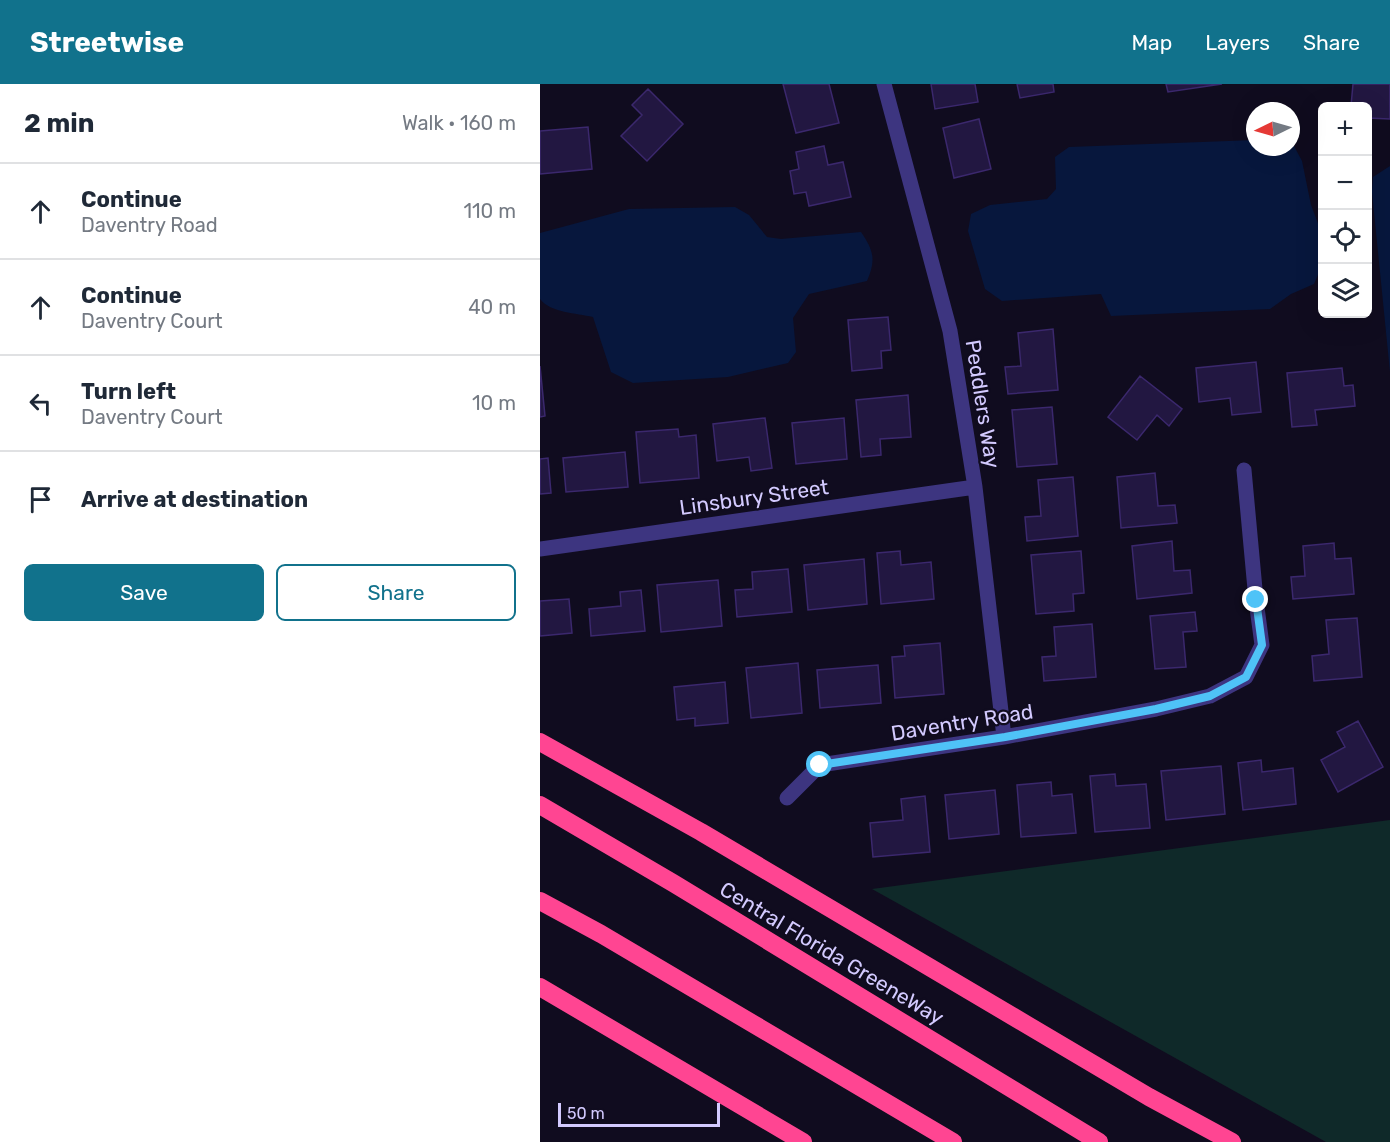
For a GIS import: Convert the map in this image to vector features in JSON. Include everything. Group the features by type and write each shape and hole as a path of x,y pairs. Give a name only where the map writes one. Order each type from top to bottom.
{"highway":[{"path":"540,742 701,832 1149,1096 1232,1142"},
{"name":"Central Florida GreeneWay","path":"540,805 673,883 1099,1142"},
{"path":"540,900 953,1142"},
{"path":"540,987 803,1142"},
{"path":"1149,1096 1217,1142"}],"street":[{"name":"Peddlers Way","path":"884,84 950,332 975,487 1005,737"},
{"name":"Daventry Road","path":"787,798 820,765 1005,737 1156,709 1210,696 1246,677 1262,645 1244,470"},
{"name":"Linsbury Street","path":"540,549 975,487"}],"green space":[{"path":"1390,820 1390,1142 1326,1142 872,889"}],"water":[{"path":"1246,140 1246,156 1299,156 1311,205 1318,223 1318,274 1314,284 1291,294 1270,309 1111,316 1101,294 1002,301 985,289 968,231 971,214 990,205 1047,199 1056,189 1055,157 1069,147"},
{"path":"1390,166 1390,372 1372,192 1373,177"},
{"path":"735,207 749,215 767,237 781,239 861,232 871,250 872,267 867,281 809,294 793,318 796,352 788,363 728,377 633,383 611,372 593,317 557,310 540,299 540,233 629,209"}],"building":[{"path":"783,84 829,84 839,123 796,133"},
{"path":"931,84 975,84 978,102 935,109"},
{"path":"1017,84 1053,84 1054,92 1020,98"},
{"path":"1166,84 1222,84 1168,92"},
{"path":"1353,84 1390,84 1390,119 1372,118 1372,102 1351,102"},
{"path":"648,89 683,124 647,161 621,136 642,115 632,105"},
{"path":"979,119 991,169 954,178 943,128"},
{"path":"588,127 592,169 540,174 540,131"},
{"path":"824,146 828,165 843,162 851,197 809,206 806,192 794,194 790,171 799,169 796,152"},
{"path":"888,317 891,350 881,351 882,368 852,371 848,320"},
{"path":"1053,329 1058,390 1008,394 1005,367 1021,366 1018,333"},
{"path":"1256,362 1261,412 1232,415 1230,398 1199,402 1196,368"},
{"path":"540,366 545,416 540,417"},
{"path":"1342,368 1344,386 1353,385 1355,406 1315,410 1317,425 1292,427 1287,373"},
{"path":"1140,376 1182,409 1169,426 1157,415 1137,440 1108,417"},
{"path":"908,395 911,437 880,439 881,455 861,457 856,400"},
{"path":"1052,407 1057,464 1017,467 1012,410"},
{"path":"765,418 772,468 751,471 749,457 717,461 713,424"},
{"path":"844,418 847,459 796,464 792,423"},
{"path":"678,429 679,437 696,435 699,478 640,483 636,432"},
{"path":"625,452 628,487 566,492 563,458"},
{"path":"548,458 551,493 540,494 540,459"},
{"path":"1155,473 1158,506 1175,505 1177,523 1121,528 1117,477"},
{"path":"1073,477 1078,536 1027,541 1025,517 1041,516 1038,480"},
{"path":"1172,541 1174,571 1190,570 1192,593 1137,599 1132,546"},
{"path":"1334,543 1335,559 1351,558 1354,594 1293,599 1291,577 1305,576 1303,546"},
{"path":"900,551 901,565 931,562 934,599 881,604 877,553"},
{"path":"1081,551 1084,593 1073,594 1074,611 1036,614 1031,555"},
{"path":"864,559 867,604 808,610 804,565"},
{"path":"788,569 792,612 737,617 735,590 753,589 752,572"},
{"path":"718,580 722,626 661,632 657,585"},
{"path":"641,590 645,631 591,636 589,609 621,606 620,592"},
{"path":"569,599 572,633 540,636 540,601"},
{"path":"1195,612 1197,631 1183,632 1186,667 1155,669 1150,616"},
{"path":"1357,618 1362,677 1314,681 1312,656 1329,654 1326,620"},
{"path":"1092,624 1096,677 1044,681 1042,657 1056,656 1054,627"},
{"path":"940,643 944,694 895,698 892,657 905,656 904,646"},
{"path":"798,663 802,713 751,718 746,668"},
{"path":"878,665 881,703 820,708 817,670"},
{"path":"725,682 728,723 695,726 695,718 677,720 674,687"},
{"path":"1358,721 1383,767 1338,792 1321,760 1345,747 1337,732"},
{"path":"1261,760 1262,772 1293,768 1296,804 1243,810 1238,763"},
{"path":"1221,766 1225,814 1166,820 1161,771"},
{"path":"1115,774 1116,786 1146,784 1150,828 1095,832 1090,776"},
{"path":"1051,782 1052,796 1072,794 1076,833 1021,837 1017,785"},
{"path":"995,790 999,834 949,839 945,795"},
{"path":"925,796 930,852 873,857 870,823 903,820 901,799"}],"route":[{"path":"820,765 1005,737 1156,709 1210,696 1246,677 1262,645 1256,600"}]}
